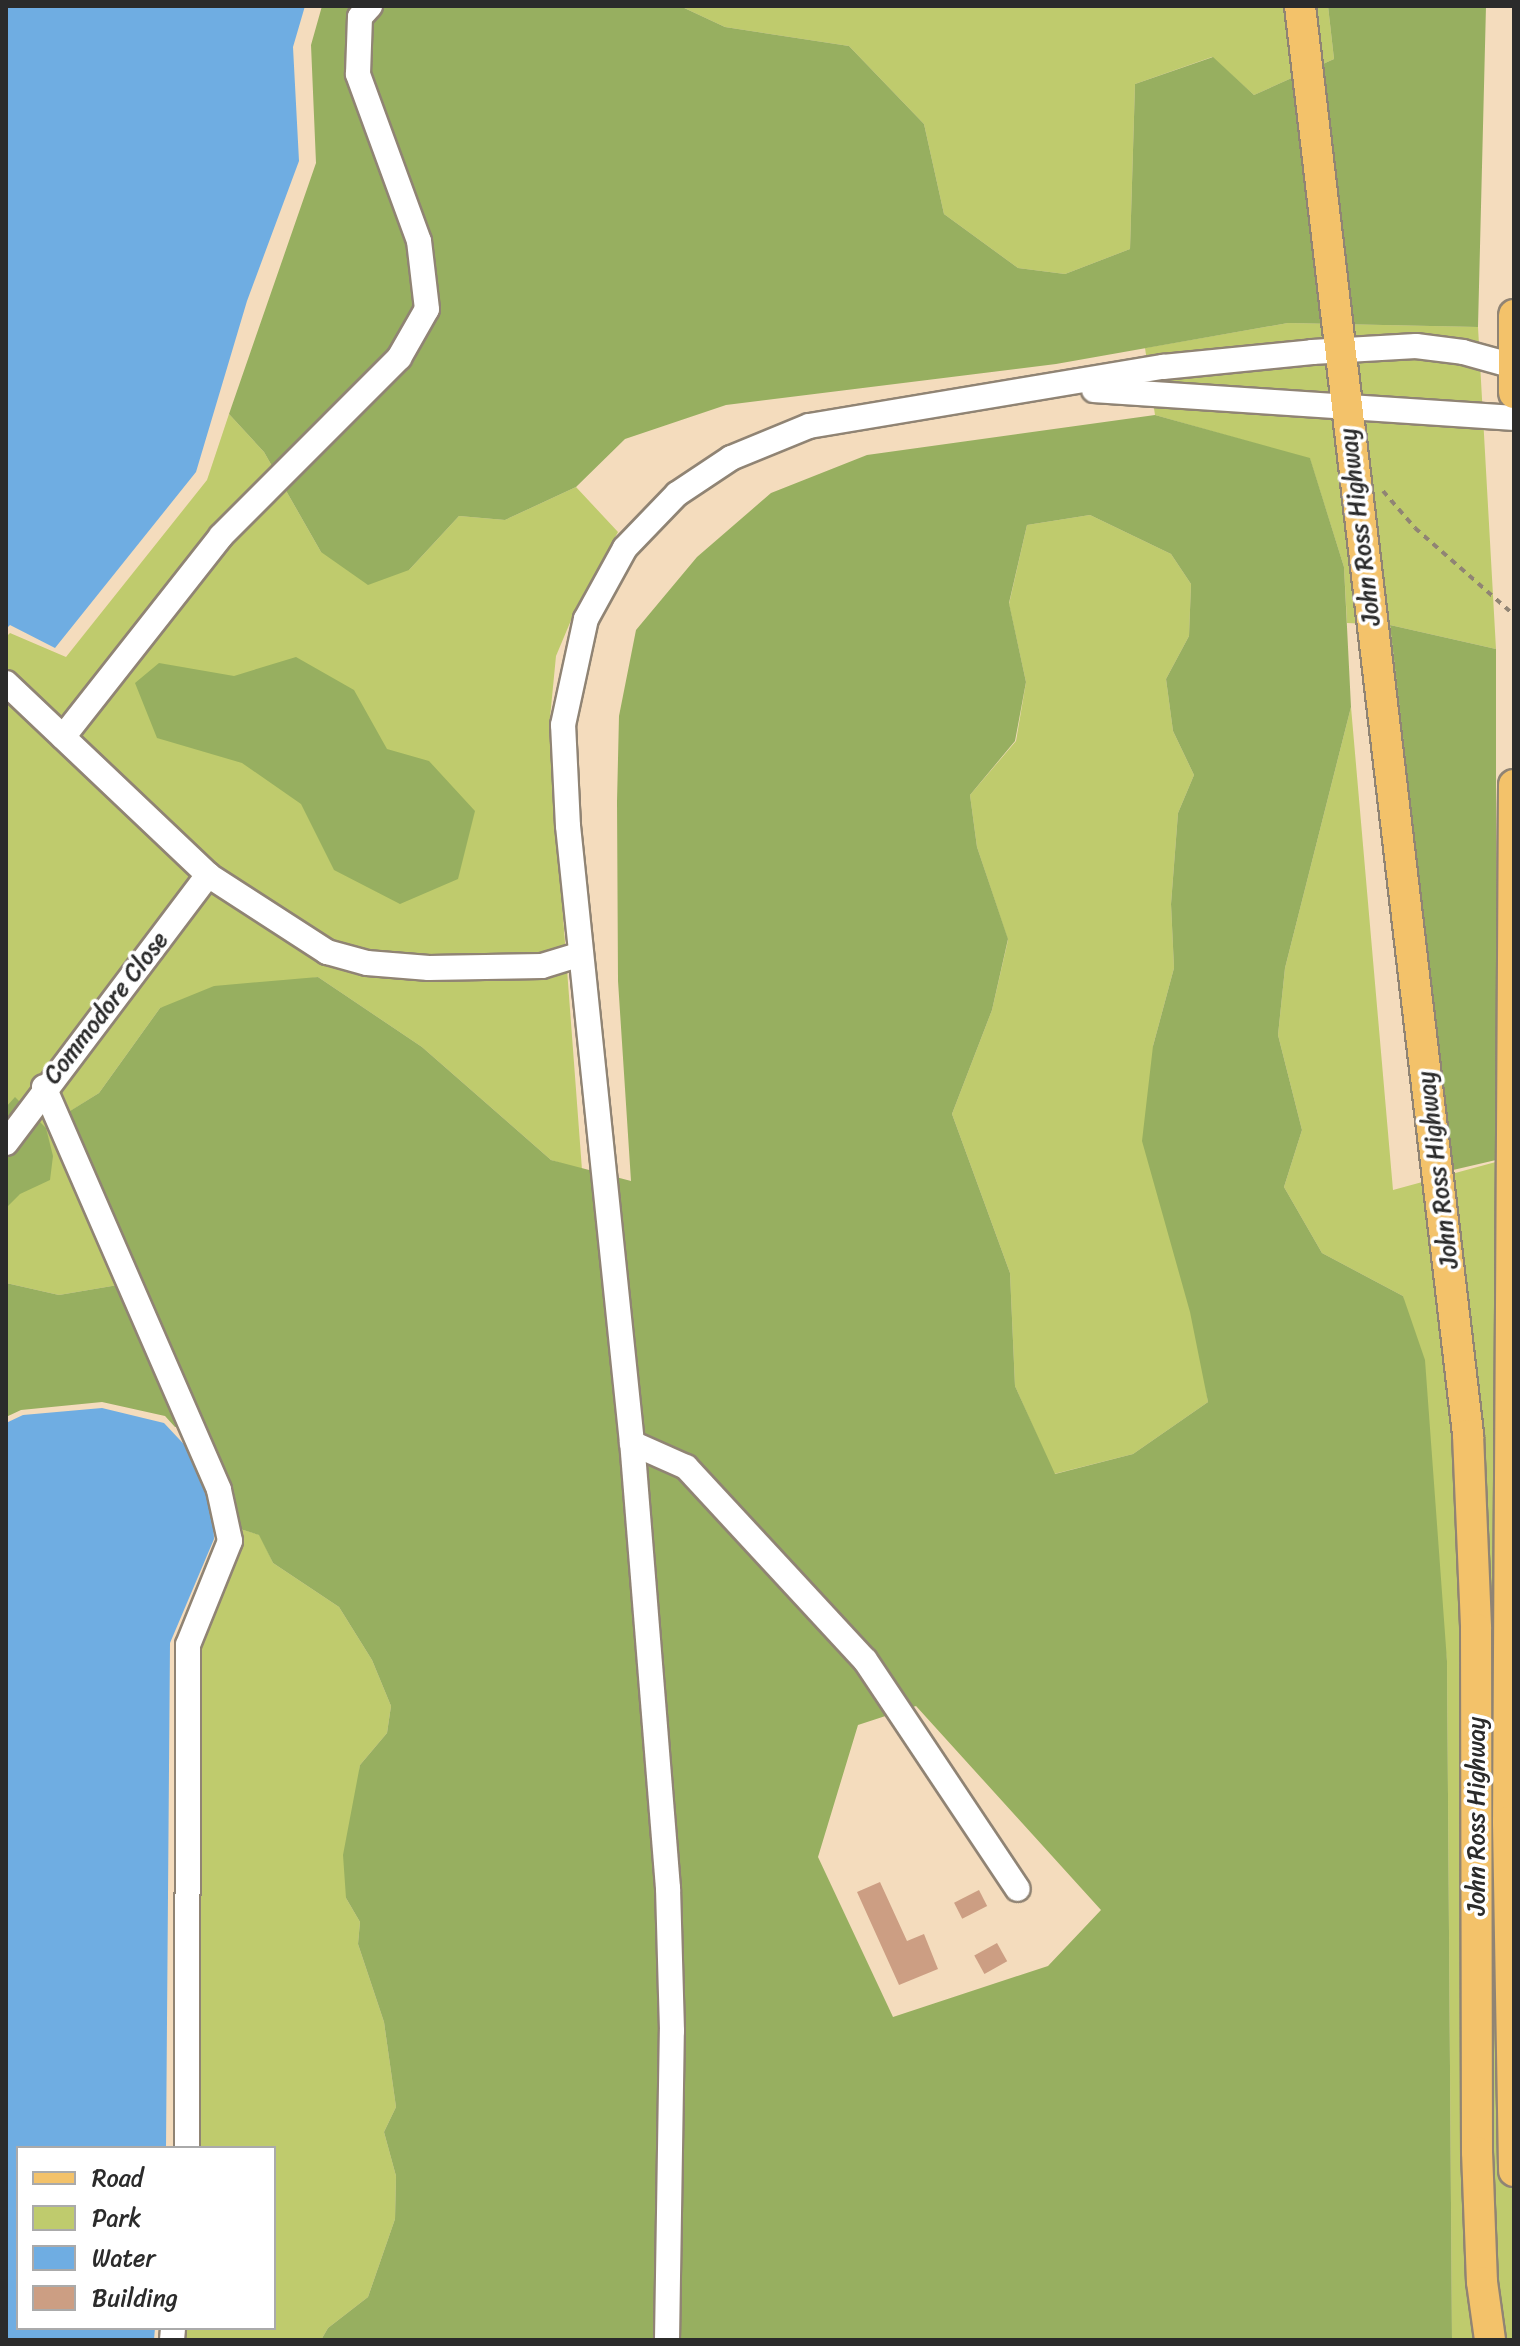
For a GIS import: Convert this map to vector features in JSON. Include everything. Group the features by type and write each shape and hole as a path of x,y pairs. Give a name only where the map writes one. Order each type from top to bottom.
{"main road":[{"name":"John Ross Highway","path":"1300,6 1468,1435 1476,1629 1477,2152 1482,2282 1490,2340"},
{"path":"1513,375 1514,315"},
{"name":"John Ross Highway","path":"1514,785 1508,1806 1514,2171"}],"street":[{"path":"63,737 221,536 399,358 427,309 419,241 358,74 360,17 370,6"},
{"path":"667,2340 672,2031 668,1888 632,1443 578,955 563,725 586,619 625,548 677,494 769,440 851,416 1059,388 1163,367 1416,346 1513,375"},
{"path":"1059,388 1346,410 1399,408 1514,418"},
{"path":"6,683 208,875 327,952 367,963 429,968 542,966 578,955"},
{"name":"Commodore Close","path":"6,1143 44,1087 208,875"},
{"path":"44,1087 219,1490 230,1541 188,1645 187,2146"},
{"path":"632,1443 686,1467 865,1660 1018,1889"}],"path":[{"path":"1378,485 1415,528 1514,615"}],"green space":[{"path":"322,6 680,6 725,27 849,46 924,124 944,214 1018,268 1065,274 1130,249 1135,84 1213,57 1254,95 1334,59 1328,6 1486,6 1478,327 1288,323 1056,364 726,405 625,439 576,487 505,520 459,516 409,570 368,585 321,552 264,452 229,414 316,163 311,45"},
{"path":"680,6 1328,6 1334,59 1254,95 1212,57 1135,84 1130,249 1065,274 1018,268 944,214 924,124 849,46 725,27"},
{"path":"1288,323 1478,327 1496,649 1390,625 1347,623 1344,567 1310,459 1155,415 1145,348"},
{"path":"229,414 264,452 321,552 409,570 459,516 505,520 576,487 618,532 577,606 556,656 549,728 582,1170 551,1160 422,1047 318,977 160,1008 99,1093 53,1122 118,1285 59,1295 6,1283 6,637 10,633 66,657 207,480"},
{"path":"1155,415 1310,458 1344,567 1351,707 1285,968 1278,1035 1302,1130 1284,1187 1322,1253 1403,1296 1425,1360 1447,1661 1452,2340 321,2340 328,2328 368,2297 395,2219 396,2176 384,2132 396,2107 384,2022 358,1944 360,1922 346,1898 343,1855 360,1765 387,1733 391,1706 372,1660 339,1607 273,1563 259,1535 234,1527 62,1116 99,1093 160,1008 214,986 318,977 422,1047 551,1160 631,1181 618,981 617,802 619,716 636,630 697,557 771,493 867,455","holes":["1090,515 1171,554 1191,584 1189,636 1166,679 1173,731 1194,775 1178,813 1171,904 1174,968 1153,1046 1142,1141 1190,1312 1208,1402 1133,1454 1055,1474 1015,1386 1010,1273 952,1114 992,1010 1008,939 977,847 970,795 1015,741 1026,682 1009,603 1027,525","916,1706 1101,1910 1048,1966 893,2017 818,1857 858,1725"]},
{"path":"1090,515 1171,554 1191,584 1189,636 1166,679 1173,731 1194,775 1178,813 1171,904 1174,968 1153,1046 1208,1402 1133,1454 1054,1474 1015,1386 1010,1273 952,1114 992,1010 1008,940 977,847 970,795 1016,741 1026,682 1009,604 1027,525"},
{"path":"1390,625 1496,649 1496,1160 1453,1170"},
{"path":"296,657 354,690 387,749 429,761 475,811 458,879 400,904 334,870 301,804 242,763 157,738 135,683 159,663 234,676"},
{"path":"1351,707 1393,1190 1514,1157 1514,2340 1452,2340 1447,1661 1403,1296 1322,1253 1284,1187 1302,1130 1278,1035 1285,968"},
{"path":"15,1097 46,1128 53,1156 50,1180 20,1194 6,1208 6,1107"},
{"path":"6,1283 59,1295 118,1285 184,1427 175,1427 165,1416 102,1402 21,1410 6,1417"},
{"path":"224,1524 260,1535 273,1563 339,1607 372,1660 391,1706 387,1733 360,1765 346,1898 360,1922 358,1944 384,2022 396,2107 384,2132 396,2176 395,2219 368,2297 328,2328 321,2340 161,2340 162,2330 276,2330 276,2146 173,2146 176,1645"}],"water":[{"path":"6,6 305,6 293,47 299,161 247,301 196,472 55,648 10,625 6,629"},
{"path":"102,1408 164,1423 194,1455 212,1489 214,1539 170,1643 166,2146 16,2146 16,2330 155,2330 154,2340 6,2340 6,1423 23,1415"}],"building":[{"path":"880,1882 907,1941 924,1934 938,1969 899,1985 857,1892"},
{"path":"979,1890 987,1906 962,1919 954,1903"},
{"path":"997,1943 1007,1961 984,1974 974,1956"}]}
